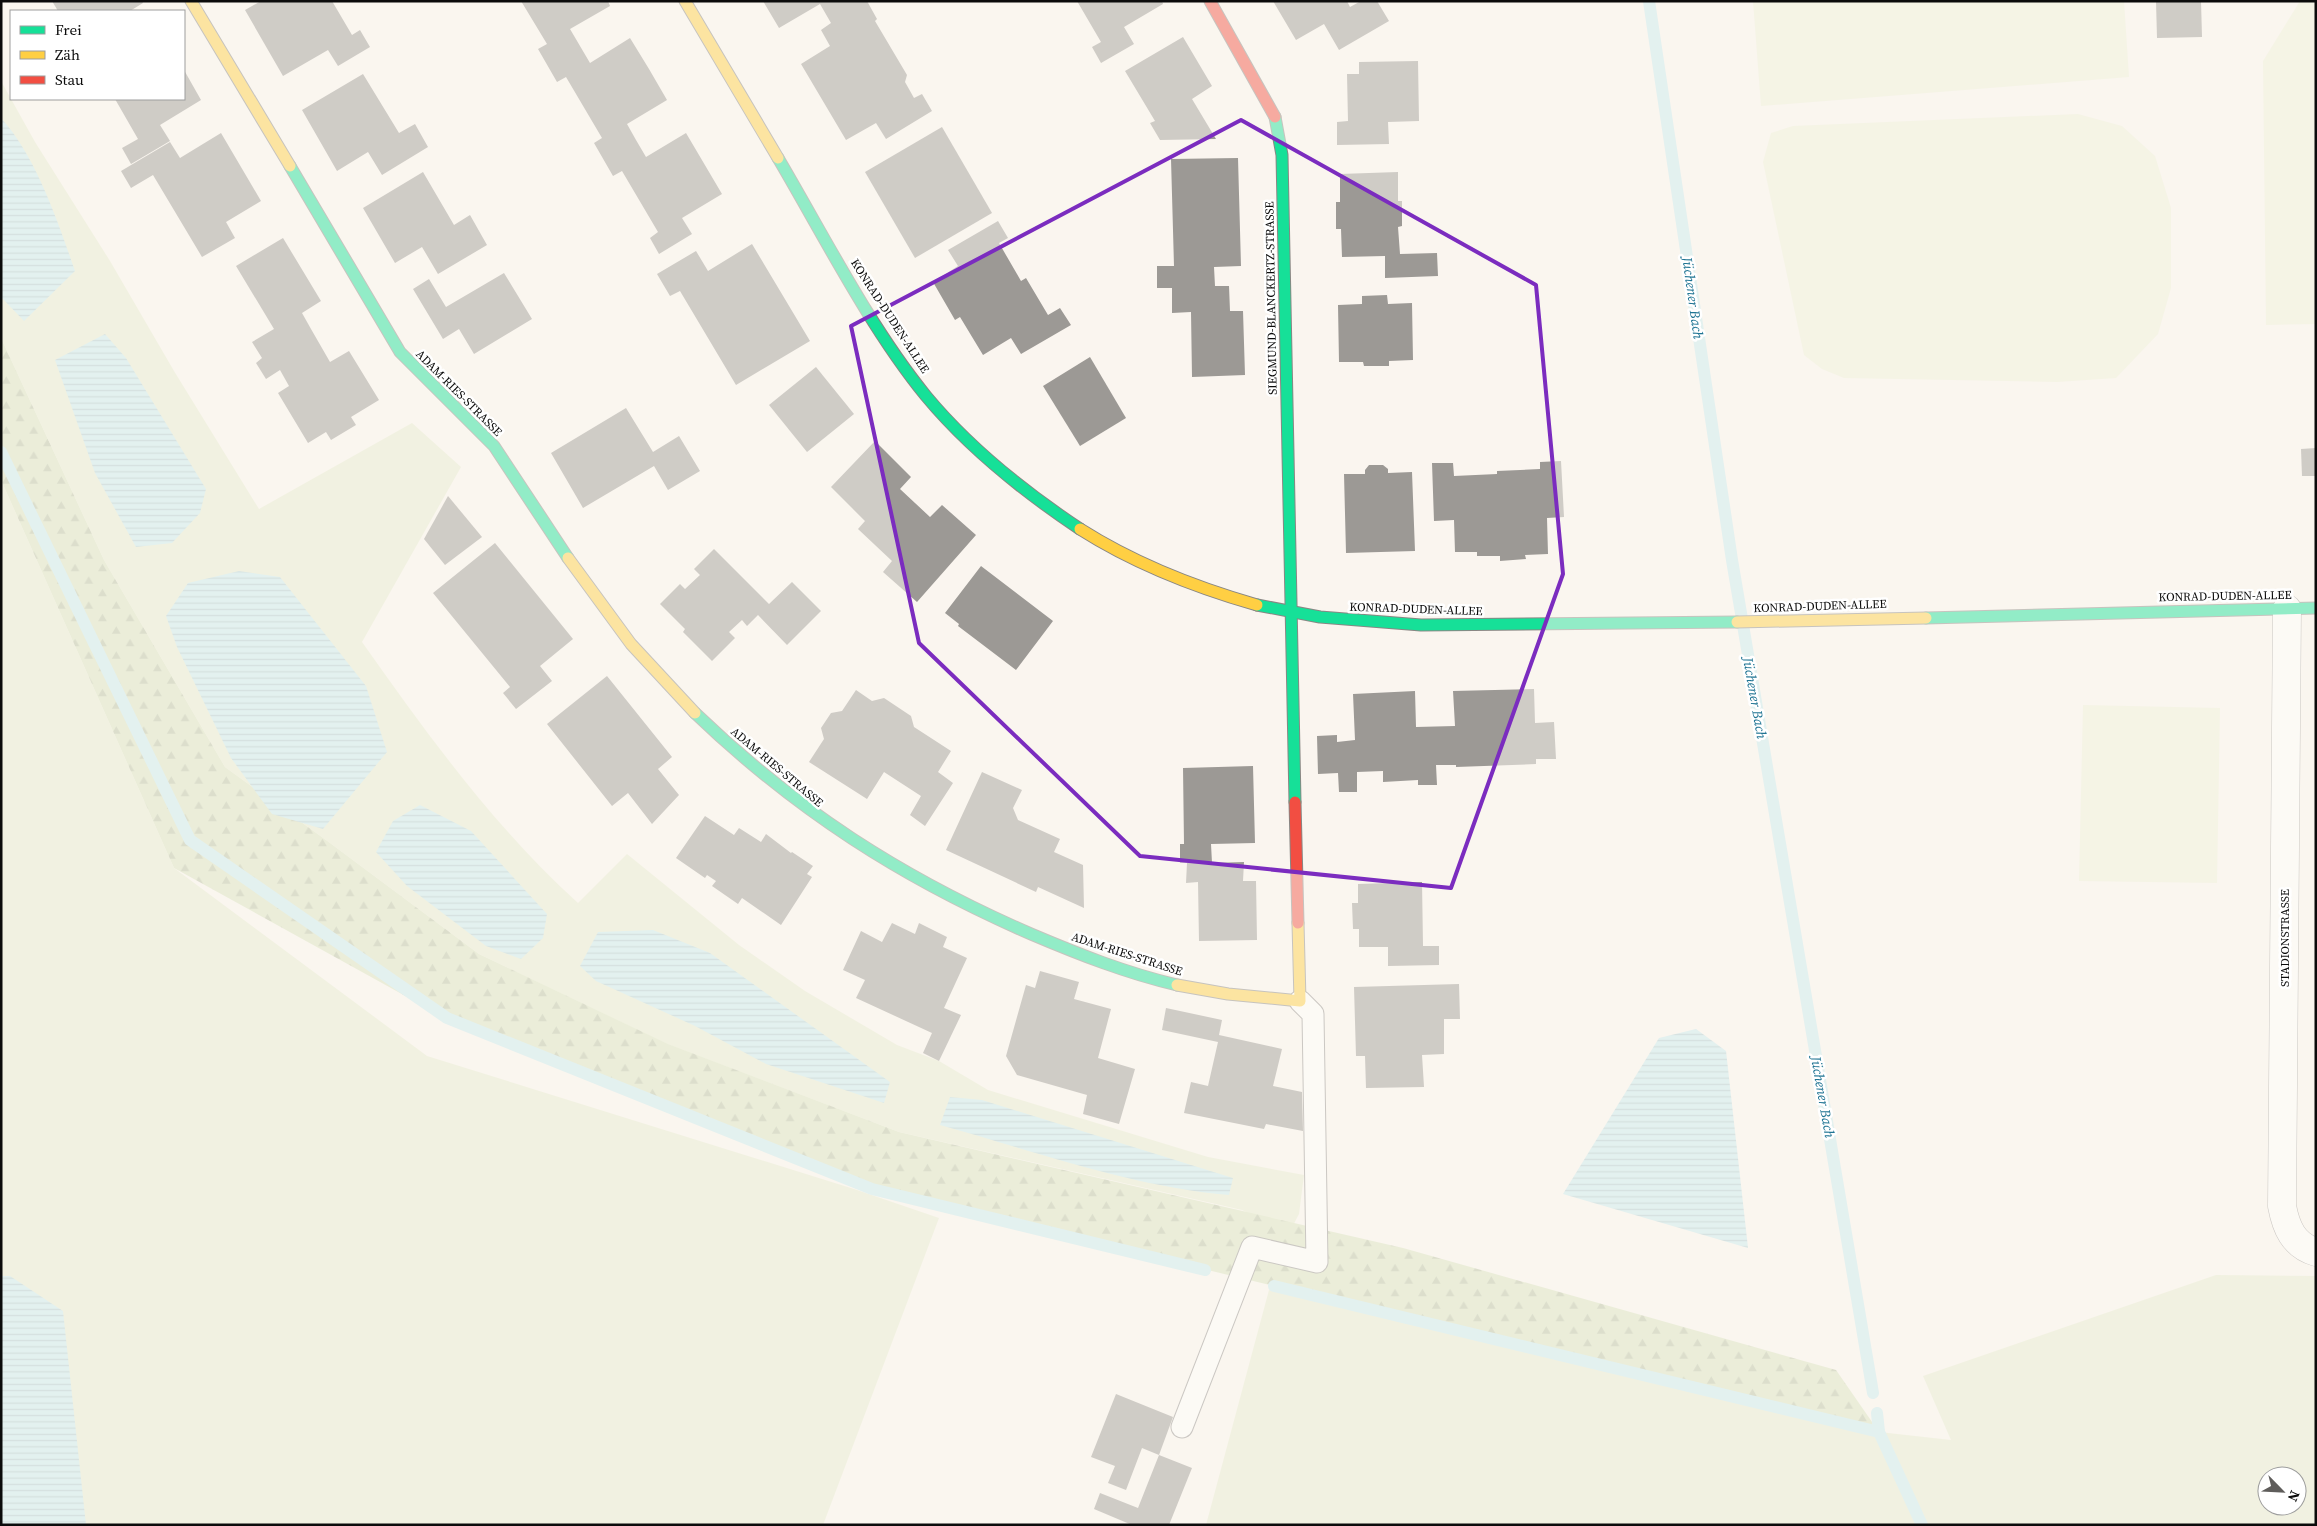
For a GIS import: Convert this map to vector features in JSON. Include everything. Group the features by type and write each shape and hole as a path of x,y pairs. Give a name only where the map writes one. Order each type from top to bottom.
{"street":[{"name":"ADAM-RIES-STRASSE","path":"191,1 388,335 400,352 415,371 494,447 599,602 667,684 727,744 806,810 868,852 995,919 1087,957 1153,979 1216,992 1300,1001"},
{"name":"KONRAD-DUDEN-ALLEE","path":"685,1 878,328 910,374 950,422 982,454 1019,486 1056,513 1118,550 1154,568 1207,590 1252,604 1290,612 1355,622 1421,625 1713,623 2316,608"},
{"name":"SIEGMUND-BLANCKERTZ-STRASSE","path":"1210,1 1268,103 1274,118 1282,155 1290,612"},
{"name":"STADIONSTRASSE","path":"2287,609 2282,1206 2288,1230 2304,1247 2316,1252"},
{"path":"1290,612 1300,1001"}],"lane":[{"path":"1182,1426 1252,1247 1317,1262 1313,1014 1300,1001"}],"highlighted area":[{"path":"1241,120 1536,285 1563,574 1451,888 1140,856 919,643 851,326"}],"green space":[{"path":"1753,1 2124,1 2129,77 1761,106"},
{"path":"2300,1 2316,1 2316,324 2266,325 2263,61"},
{"path":"1,81 35,142 110,261 174,371 259,509 412,423 461,467 362,642 411,711 490,811 547,874 578,903 627,854 739,945 805,991 897,1045 939,1061 988,1090 1208,1157 1304,1175 1299,1214 1289,1233 1242,1210 899,1132 667,1044 479,954 225,767 104,560 1,338"},
{"path":"2078,114 2122,126 2155,156 2171,208 2171,288 2158,334 2116,378 2057,382 1844,378 1822,369 1804,355 1763,162 1771,133 1793,126"},
{"path":"1,338 104,560 225,767 479,954 668,1044 899,1132 1403,1248 1836,1370 1879,1432 872,1189 447,1019 174,868 1,480"},
{"path":"1,480 174,868 427,1056 854,1189 939,1218 823,1525 1,1525"},
{"path":"2083,705 2220,708 2217,883 2079,881"},
{"path":"2216,1275 2316,1276 2316,1525 1206,1525 1269,1290 1879,1432 1951,1440 1923,1376"}],"water":[{"path":"1,118 14,133 25,151 45,190 75,271 24,321 1,297"},
{"path":"105,334 126,358 206,489 200,513 172,543 136,547 95,473 55,360"},
{"path":"239,571 280,577 366,686 387,752 323,829 272,814 231,758 177,647 166,616 188,583"},
{"path":"420,805 471,831 547,914 543,938 521,959 486,946 407,886 376,852 393,821"},
{"path":"653,930 710,953 890,1082 884,1103 766,1064 695,1026 596,981 580,966 598,932"},
{"path":"1696,1029 1726,1051 1748,1248 1563,1194 1659,1038"},
{"path":"950,1097 982,1100 1233,1178 1229,1195 1193,1191 1120,1176 940,1125"},
{"path":"1,1276 10,1276 63,1311 86,1525 1,1525"}],"building":[{"path":"52,1 142,1 143,3 132,10 57,10"},
{"path":"261,1 332,1 352,35 360,30 370,47 338,66 328,50 283,76 245,10"},
{"path":"521,1 608,1 610,6 570,29 590,63 630,38 649,69 667,100 627,124 636,140 646,157 686,133 722,194 682,218 692,234 659,254 650,238 658,232 622,171 613,176 594,143 602,138 566,77 557,82 538,49 547,44"},
{"path":"763,1 867,1 877,19 875,21 907,75 905,82 914,98 922,94 932,111 886,139 876,123 846,140 801,64 830,46 821,30 831,23 820,4 779,28"},
{"path":"1077,1 1162,1 1163,4 1124,27 1134,44 1101,63 1092,47 1101,42"},
{"path":"1273,1 1347,1 1350,7 1361,1 1377,1 1389,21 1339,50 1324,24 1296,40"},
{"path":"2156,1 2201,1 2202,37 2157,38"},
{"path":"1183,37 1212,86 1192,99 1216,139 1160,140 1150,123 1155,121 1125,71"},
{"path":"1418,61 1419,121 1388,122 1389,144 1337,145 1337,122 1348,121 1347,74 1359,74 1359,62"},
{"path":"185,72 201,100 160,125 170,141 131,164 122,148 138,139 116,100 185,100"},
{"path":"363,74 399,133 415,124 428,147 382,175 368,152 337,171 302,110"},
{"path":"942,127 992,213 915,258 865,172"},
{"path":"221,133 261,201 226,222 235,238 202,257 153,175 131,188 121,171 170,142 180,158"},
{"path":"1238,158 1241,266 1214,267 1215,286 1229,286 1230,311 1243,311 1245,375 1192,377 1191,312 1172,313 1172,288 1157,288 1157,266 1174,266 1171,159"},
{"path":"423,172 454,225 470,215 487,245 438,274 422,247 395,263 363,208"},
{"path":"1398,172 1398,201 1402,201 1402,226 1398,227 1400,254 1437,253 1438,276 1385,278 1385,256 1342,257 1341,229 1336,229 1336,202 1340,202 1340,174"},
{"path":"998,221 1008,238 999,243 1021,281 1026,278 1048,315 1060,308 1071,325 1021,354 1011,338 983,355 960,317 955,320 933,282 958,266 948,250"},
{"path":"283,238 321,301 302,313 330,362 349,351 379,400 351,417 356,425 331,440 326,432 308,443 278,393 289,386 280,370 266,379 256,363 262,358 252,342 274,329 236,266"},
{"path":"752,244 810,341 736,385 680,291 670,296 657,274 696,251 708,271"},
{"path":"504,273 532,319 474,354 459,329 443,339 413,289 429,279 446,307"},
{"path":"1387,295 1388,304 1412,303 1413,360 1389,361 1389,366 1364,366 1363,362 1339,362 1338,305 1362,304 1362,296"},
{"path":"1090,357 1126,418 1080,446 1043,386"},
{"path":"816,367 854,414 807,452 769,405"},
{"path":"626,408 653,452 679,436 700,471 668,490 654,466 583,508 551,453"},
{"path":"875,441 911,477 900,489 930,517 942,505 976,535 917,602 883,572 892,561 858,529 865,521 831,487"},
{"path":"2316,448 2316,476 2302,476 2301,449"},
{"path":"1561,461 1564,517 1547,518 1548,554 1525,555 1526,559 1500,561 1500,556 1477,556 1477,552 1455,552 1454,520 1434,521 1432,463 1453,463 1454,476 1540,469 1540,462"},
{"path":"1369,465 1383,465 1388,469 1388,473 1412,472 1415,551 1346,553 1344,474 1365,474 1365,470"},
{"path":"448,496 482,537 445,565 424,539"},
{"path":"495,543 573,639 540,666 552,681 516,709 503,693 510,687 433,593"},
{"path":"714,549 769,604 792,582 821,611 787,645 758,615 747,626 742,620 729,632 735,638 712,661 683,632 685,629 660,604 680,584 685,589 700,575 694,569"},
{"path":"981,566 1053,621 1016,670 958,626 959,624 945,613"},
{"path":"607,676 672,757 658,769 679,795 652,824 628,793 612,806 547,724"},
{"path":"1534,689 1535,723 1554,722 1556,759 1536,759 1536,764 1456,767 1456,765 1436,765 1437,785 1418,785 1418,780 1383,782 1383,771 1357,772 1357,792 1339,792 1338,773 1318,774 1317,736 1337,735 1337,742 1355,740 1353,694 1415,691 1416,727 1455,726 1453,691"},
{"path":"856,690 872,701 884,698 911,716 914,727 951,751 938,772 953,783 925,826 910,815 921,796 884,772 867,799 809,762 824,739 821,728 831,713 842,711"},
{"path":"1253,766 1255,843 1211,844 1212,863 1244,862 1243,881 1256,881 1257,940 1199,941 1198,882 1186,883 1187,863 1180,863 1180,844 1184,844 1183,768"},
{"path":"982,772 1022,790 1013,808 1018,820 1060,839 1054,852 1083,865 1084,908 1038,887 1036,892 946,850"},
{"path":"705,816 734,835 739,828 761,842 766,834 791,853 813,866 807,874 812,877 781,925 742,898 738,904 712,886 716,881 707,875 705,878 676,858"},
{"path":"1422,882 1423,946 1439,946 1439,965 1388,966 1388,947 1359,947 1359,929 1353,929 1352,903 1358,903 1358,884"},
{"path":"892,923 915,934 919,923 947,937 943,947 967,958 944,1008 961,1015 939,1061 923,1053 932,1033 856,998 865,980 843,970 861,931 882,942"},
{"path":"1040,971 1079,982 1074,999 1111,1009 1098,1058 1135,1069 1119,1124 1083,1114 1087,1095 1017,1075 1006,1056 1026,985 1035,988"},
{"path":"1459,984 1460,1019 1444,1019 1444,1054 1422,1055 1424,1087 1366,1088 1365,1056 1356,1056 1354,987"},
{"path":"1166,1008 1222,1020 1219,1035 1282,1049 1273,1086 1302,1092 1303,1131 1266,1124 1264,1129 1184,1113 1191,1082 1208,1086 1218,1042 1162,1030"},
{"path":"1116,1394 1173,1417 1159,1455 1142,1448 1126,1490 1108,1483 1115,1466 1091,1457"},
{"path":"1159,1455 1192,1468 1169,1525 1132,1525 1094,1509 1100,1493 1138,1508"}],"waterway":[{"name":"Jüchener Bach","path":"1649,1 1732,560 1873,1393"},
{"path":"1,452 190,840 447,1018 872,1189 1205,1270"},
{"path":"1274,1286 1879,1432"},
{"name":"Jüchener Bach","path":"1877,1413 1879,1432 1922,1525"}],"traffic: fast":[{"path":"1275,117 1282,155 1295,802"},
{"path":"778,158 866,310 905,369 926,396 961,434 998,468 1038,500 1080,529"},
{"path":"290,166 400,352 494,446 568,558"},
{"path":"1257,605 1320,617 1421,625 1737,622"},
{"path":"1926,618 2316,608"},
{"path":"695,713 772,781 852,839 895,865 984,912 1066,949 1139,975 1177,985"}],"traffic: slow":[{"path":"191,1 290,166"},
{"path":"685,1 778,158"},
{"path":"1080,529 1144,564 1210,590 1257,605"},
{"path":"568,558 631,644 695,713"},
{"path":"1737,622 1926,618"},
{"path":"1177,985 1228,994 1300,1001 1298,923"}],"traffic: jam":[{"path":"1210,1 1275,117"},
{"path":"1295,802 1298,923"}]}
